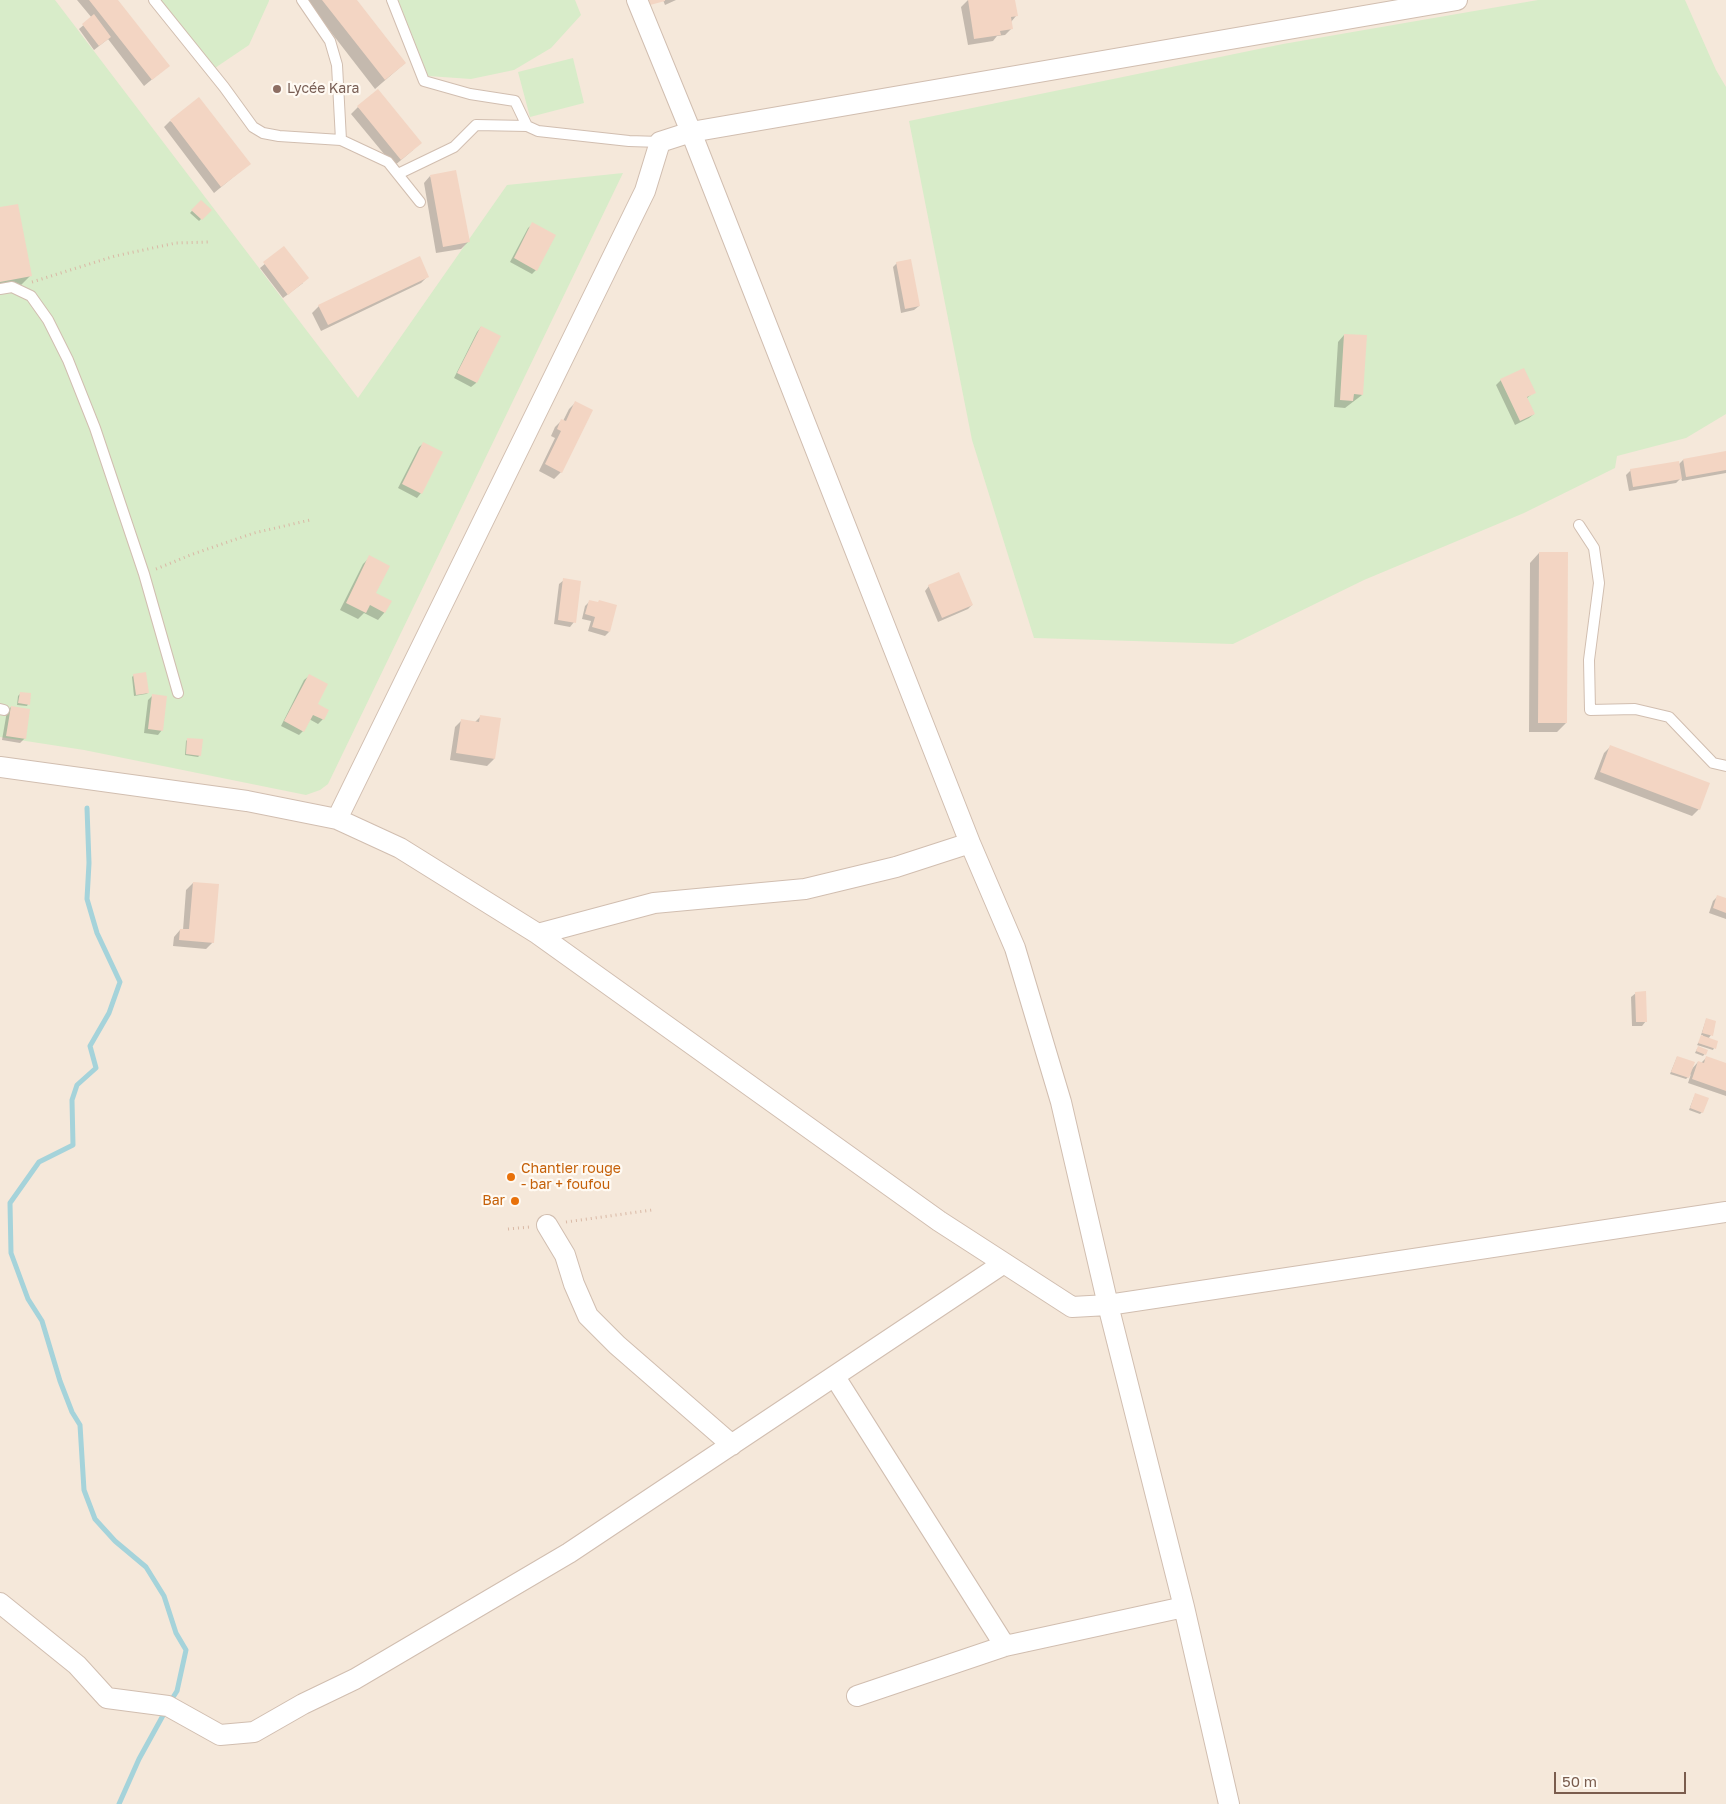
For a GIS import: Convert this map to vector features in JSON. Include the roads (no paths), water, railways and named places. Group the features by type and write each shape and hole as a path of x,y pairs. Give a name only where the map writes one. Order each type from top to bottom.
{"street":[{"path":"637,0 692,132 970,843 1015,948 1058,1093 1108,1305 1184,1608 1229,1804"},
{"path":"337,819 645,191 660,142 692,132 1457,0"},
{"path":"0,766 247,801 337,819 400,848 538,934 939,1221 1072,1307 1108,1305 1726,1212"},
{"path":"538,934 654,903 806,889 896,867 970,843"},
{"path":"547,1225 565,1255 574,1284 588,1316 618,1345 732,1445"},
{"path":"0,1603 77,1665 107,1698 168,1706 220,1735 254,1732 303,1704 355,1679 561,1558 1004,1263"},
{"path":"835,1376 1005,1646"},
{"path":"857,1696 1005,1646 1184,1608"}],"lane":[{"path":"154,0 254,127 263,133 278,136 341,140 388,162 420,202"},
{"path":"302,0 330,41 337,65 341,140"},
{"path":"392,0 424,81 470,94 515,101 527,126"},
{"path":"398,174 454,147 476,125 527,126 538,131 629,141 660,142"},
{"path":"0,289 12,286 31,296 48,320 68,360 95,428 144,574 178,693"},
{"path":"1579,525 1594,548 1599,583 1588,660 1590,710 1635,710 1670,717 1714,763 1726,766"}],"waterway":[{"path":"87,808 89,863 87,899 97,933 120,982 109,1013 90,1046 96,1068 77,1085 72,1100 73,1145 39,1162 10,1203 11,1253 28,1299 42,1321 60,1381 72,1412 80,1425 84,1490 95,1519 115,1541 146,1567 164,1596 176,1633 186,1650 177,1691 170,1702"},
{"path":"119,1804 139,1759 166,1710"}],"place":[{"name":"Lycée Kara","path":"277,89"},
{"name":"Chantier rouge - bar + foufou","path":"511,1177"},
{"name":"Bar","path":"515,1201"}]}
